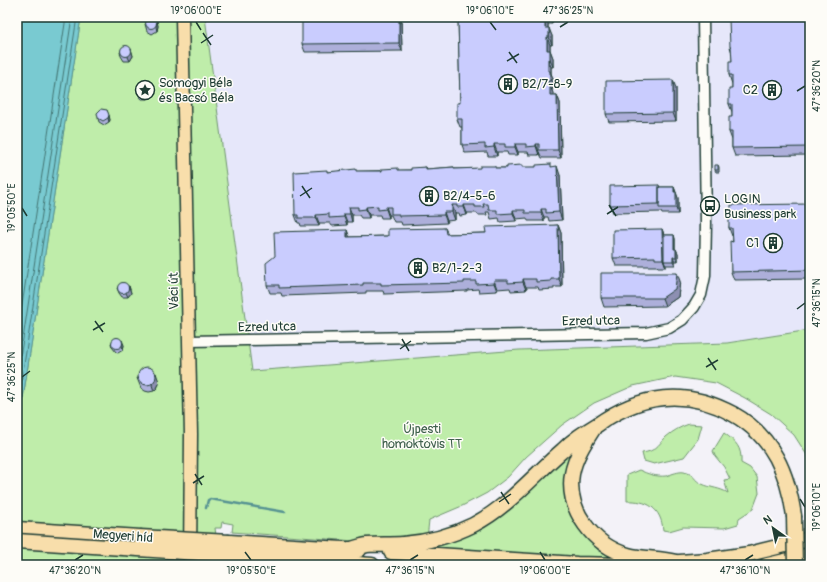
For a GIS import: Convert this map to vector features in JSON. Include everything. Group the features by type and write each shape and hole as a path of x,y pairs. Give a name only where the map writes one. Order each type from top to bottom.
{"highway":[{"path":"349,550 366,545 402,544 428,541 473,525 496,511 510,500 562,450 581,434 613,414 633,405 652,400 685,398 716,405 740,418 752,427 771,448 786,476 791,497 794,516 795,565"},
{"path":"596,426 577,458 572,475 572,488 577,512 595,537 617,551 628,555 676,562"},
{"name":"Megyeri híd","path":"17,529 229,549"},
{"path":"634,565 707,560 749,554 810,539"},
{"name":"Megyeri híd","path":"17,542 229,549"},
{"path":"229,549 349,550 577,564 620,565"},
{"path":"229,549 372,565"},
{"path":"767,565 810,555"}],"main road":[{"name":"Váci út","path":"182,17 191,434 190,565"}],"street":[{"name":"Ezred utca","path":"189,341 646,333 669,328 682,320 694,307 701,295 705,276 706,222 703,17"}],"shaded area":[{"name":"LOGIN Business park","path":"205,17 810,17 810,330 727,343 519,350 252,371"}],"green space":[{"name":"Újpesti homoktövis TT","path":"81,17 205,17 252,371 519,350 727,343 810,330 810,460 794,435 771,414 745,398 716,383 675,377 633,386 594,403 562,425 526,457 508,477 487,493 462,506 429,520 427,539 355,541 232,532 233,524 222,522 221,528 215,528 220,565 17,565 17,438"},
{"path":"689,424 702,425 698,439 684,457 654,464 644,461 642,453 653,449 671,433"},
{"path":"724,433 737,445 741,457 741,463 750,468 757,477 759,493 753,509 739,518 738,524 724,528 683,527 669,531 663,530 662,522 652,507 641,502 627,501 627,475 639,470 659,476 666,476 678,472 688,473 702,484 728,493 724,480 730,479 713,451"},
{"path":"576,447 569,506 572,517 580,530 598,550 611,557 611,560 433,548 434,546 459,539 504,512 533,488"}],"water":[{"path":"17,17 81,17 17,438"}],"building":[{"path":"151,17 155,19 157,23 155,27 151,29 147,27 145,23 147,19"},
{"path":"302,17 399,17 399,43 302,44"},
{"name":"B2/7-8-9","path":"458,17 545,17 545,28 549,28 547,50 550,50 548,71 550,71 550,81 548,81 548,85 550,85 550,95 557,95 558,150 539,150 539,144 536,144 536,146 526,147 526,144 515,144 515,147 505,147 505,144 494,144 494,147 485,148 485,144 462,145 462,119 457,119 457,103 460,103"},
{"name":"C2","path":"786,17 810,18 810,147 732,148 732,132 729,132 729,117 732,117 732,104 729,104 729,89 732,89 732,75 729,75 729,61 732,61 729,19"},
{"path":"126,45 130,47 132,51 130,55 126,57 122,55 120,51 122,47"},
{"path":"673,80 673,113 606,114 606,81"},
{"path":"144,84 148,86 150,90 148,94 144,96 140,94 138,90 140,86"},
{"path":"101,109 107,110 109,115 108,118 103,121 98,118 97,113"},
{"name":"B2/4-5-6","path":"551,164 551,167 557,166 559,212 546,213 546,209 541,209 541,213 525,213 525,210 513,210 513,213 497,214 497,210 489,210 488,204 483,204 484,207 464,205 464,207 457,207 457,205 452,205 452,212 444,212 444,215 399,216 399,214 391,214 391,207 378,210 378,206 366,207 366,209 358,210 358,207 349,207 350,214 344,214 344,217 329,218 329,214 316,215 316,218 298,218 298,215 295,215 294,172 327,170 327,172 356,169 356,171 382,171 382,169 398,168 398,170 411,170 411,168 426,167 426,169 454,167 454,169 480,168 480,166 507,168 507,166 522,165 522,167 536,167 536,165"},
{"path":"715,165 718,165 718,170 715,170"},
{"path":"659,185 659,204 610,205 610,186"},
{"path":"659,187 674,187 674,192 676,192 676,208 659,208"},
{"name":"C1","path":"810,204 810,270 731,272 730,241 733,242 732,228 729,228 729,212 731,212 731,205"},
{"name":"B2/1-2-3","path":"558,225 559,279 551,279 551,281 536,282 536,279 523,279 523,282 508,283 508,280 494,280 494,283 476,284 476,281 464,281 464,283 381,285 381,283 363,283 363,285 279,288 279,285 267,285 266,263 275,256 274,232 347,230 347,237 388,236 388,229 445,228 446,234 486,233 485,227"},
{"path":"662,229 663,259 655,259 655,257 613,258 613,230"},
{"path":"664,235 674,235 674,249 676,249 676,257 673,257 673,261 664,261"},
{"path":"601,273 677,273 675,289 662,298 601,298"},
{"path":"123,282 127,284 129,288 127,292 123,294 119,292 117,288 119,284"},
{"path":"117,337 121,339 123,343 121,347 117,349 113,347 111,343 113,339"},
{"path":"143,367 151,367 156,372 154,383 151,385 143,385 138,380 138,372"}],"waterway":[{"path":"206,508 208,500 210,499 285,512"}],"place":[{"name":"B2/7-8-9","path":"508,84"},
{"name":"Somogyi Béla és Bacsó Béla","path":"145,90"},
{"name":"C2","path":"772,90"},
{"name":"B2/4-5-6","path":"429,196"},
{"name":"LOGIN Business park","path":"710,206"},
{"name":"C1","path":"773,243"},
{"name":"B2/1-2-3","path":"418,268"}]}
